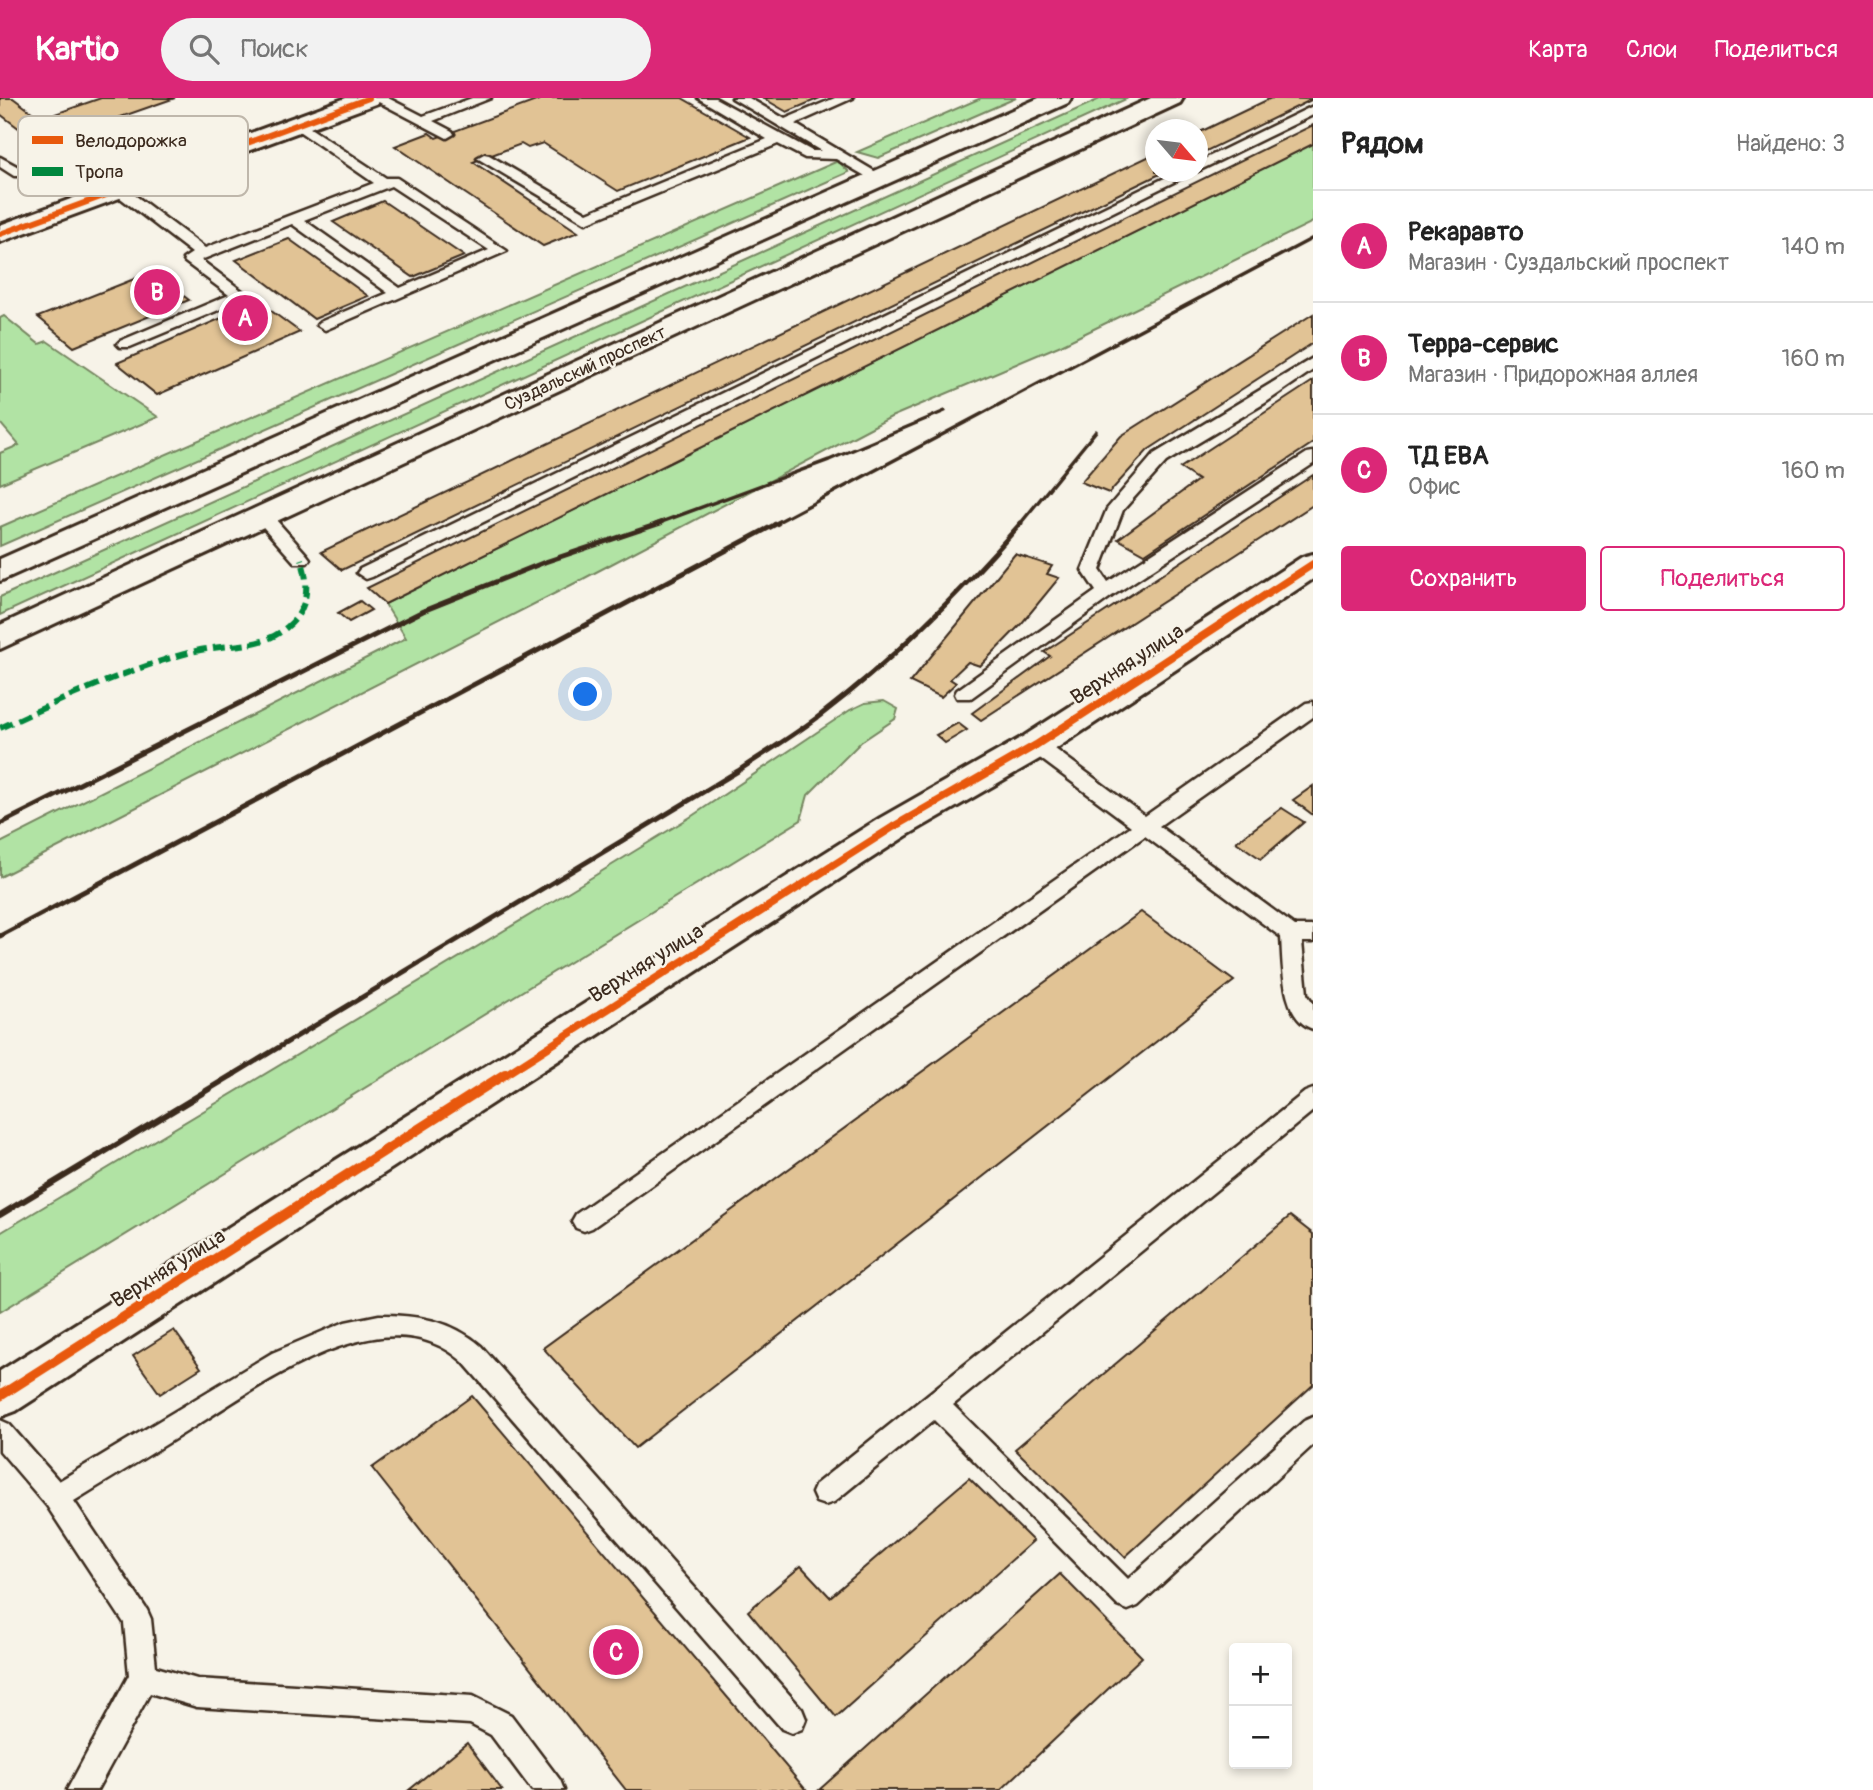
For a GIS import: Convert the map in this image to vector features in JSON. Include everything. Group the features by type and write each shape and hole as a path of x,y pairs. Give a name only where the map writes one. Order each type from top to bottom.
{"main road":[{"path":"248,142 369,98"},
{"path":"0,571 1059,98"},
{"name":"Суздальский проспект","path":"0,638 1171,98"},
{"path":"0,234 103,196"},
{"name":"Верхняя улица","path":"0,1396 893,827 1036,745 1313,564"}],"lane":[{"path":"378,98 447,134"},
{"path":"424,120 484,98"},
{"path":"705,98 810,155 838,155"},
{"path":"739,98 879,178"},
{"path":"784,124 846,98"},
{"path":"1208,162 1313,110"},
{"path":"298,124 384,184"},
{"path":"484,158 586,219 778,139"},
{"path":"0,160 18,172"},
{"path":"125,344 240,296 190,259 392,181 500,251 325,325"},
{"path":"366,573 1168,182"},
{"path":"127,196 203,254"},
{"path":"294,219 399,294"},
{"path":"1106,592 1091,570 1115,509 1160,458 1259,400 1313,363"},
{"path":"964,694 1106,592 1313,457"},
{"path":"263,516 301,559"},
{"path":"584,1221 1313,708"},
{"path":"1036,745 1302,934 1296,996 1313,1021"},
{"path":"825,1493 1313,1098"},
{"path":"56,1497 292,1354 337,1336 376,1327 414,1327 445,1335 470,1352 496,1379 792,1719"},
{"path":"935,1404 1128,1597 1313,1429"},
{"path":"0,1432 56,1497 137,1619 144,1677 81,1790"},
{"path":"144,1677 197,1693 473,1710 501,1725 550,1790"}],"green space":[{"path":"981,98 1016,98 878,158 857,152"},
{"path":"1102,98 1128,98 0,615 0,597"},
{"path":"1313,144 1313,222 1061,345 891,417 581,580 0,877 0,843 406,638 385,604"},
{"path":"838,161 849,172 0,546 0,527"},
{"path":"4,316 39,344 47,341 158,417 0,484 0,453 19,445 0,423 0,318"},
{"path":"884,701 898,709 895,719 861,742 808,795 801,820 0,1312 0,1233 692,816 850,710 865,703"}],"building":[{"path":"0,98 13,98 37,116 18,116 18,128 0,114"},
{"path":"101,98 175,98 124,116 50,116"},
{"path":"544,98 682,98 750,137 618,191 543,143 528,148 521,144 473,162 578,232 543,246 395,146 429,133 436,138"},
{"path":"763,98 820,98 787,112"},
{"path":"1271,98 1313,99 1208,150 1208,128"},
{"path":"1313,125 1313,144 385,604 367,588 1197,182 1208,182 1208,176"},
{"path":"1145,158 1145,181 342,570 321,552"},
{"path":"383,201 464,256 413,277 333,222"},
{"path":"289,239 368,296 314,319 236,260"},
{"path":"152,272 189,300 74,347 38,317"},
{"path":"259,302 300,332 157,395 117,363"},
{"path":"1313,314 1313,343 1148,450 1109,493 1081,482 1121,436"},
{"path":"1313,381 1313,443 1145,554 1118,539 1198,480 1180,468"},
{"path":"1313,475 1313,505 981,720 972,713 1050,656 1044,652"},
{"path":"1015,554 1052,566 1047,574 1059,578 1022,623 980,666 968,662 950,679 956,683 941,697 910,682"},
{"path":"360,601 371,610 349,622 338,613"},
{"path":"958,723 967,730 945,743 936,735"},
{"path":"1313,786 1313,815 1293,800"},
{"path":"1282,808 1304,822 1261,859 1236,842"},
{"path":"1141,912 1234,981 635,1448 543,1348"},
{"path":"1290,1216 1313,1234 1313,1385 1125,1557 1015,1449"},
{"path":"174,1330 201,1368 160,1394 133,1356"},
{"path":"472,1396 806,1790 626,1790 372,1468"},
{"path":"969,1478 1033,1541 836,1717 748,1611 801,1566 830,1597"},
{"path":"1060,1574 1142,1657 1001,1790 819,1790"},
{"path":"467,1743 502,1790 409,1790"}],"railway":[{"path":"774,524 1313,238"},
{"path":"656,524 829,460 945,411"},
{"path":"1020,524 1096,431"},
{"path":"0,824 423,611 545,562 661,523"},
{"path":"0,936 778,523"},
{"path":"231,1076 738,771 801,729 849,693 901,647 951,599 1021,523"},
{"path":"0,1215 234,1074"}],"marked path":[{"path":"0,728 146,666 199,650 252,645 270,639 289,626 306,600 307,580 301,559"}],"cycle path":[{"path":"248,143 369,98"},
{"path":"0,234 103,196"},
{"path":"0,1396 893,827 1036,745 1313,564"}],"place":[{"name":"Терра-сервис","path":"157,292"},
{"name":"Рекаравто","path":"245,318"},
{"name":"ТД ЕВА","path":"616,1652"}]}
